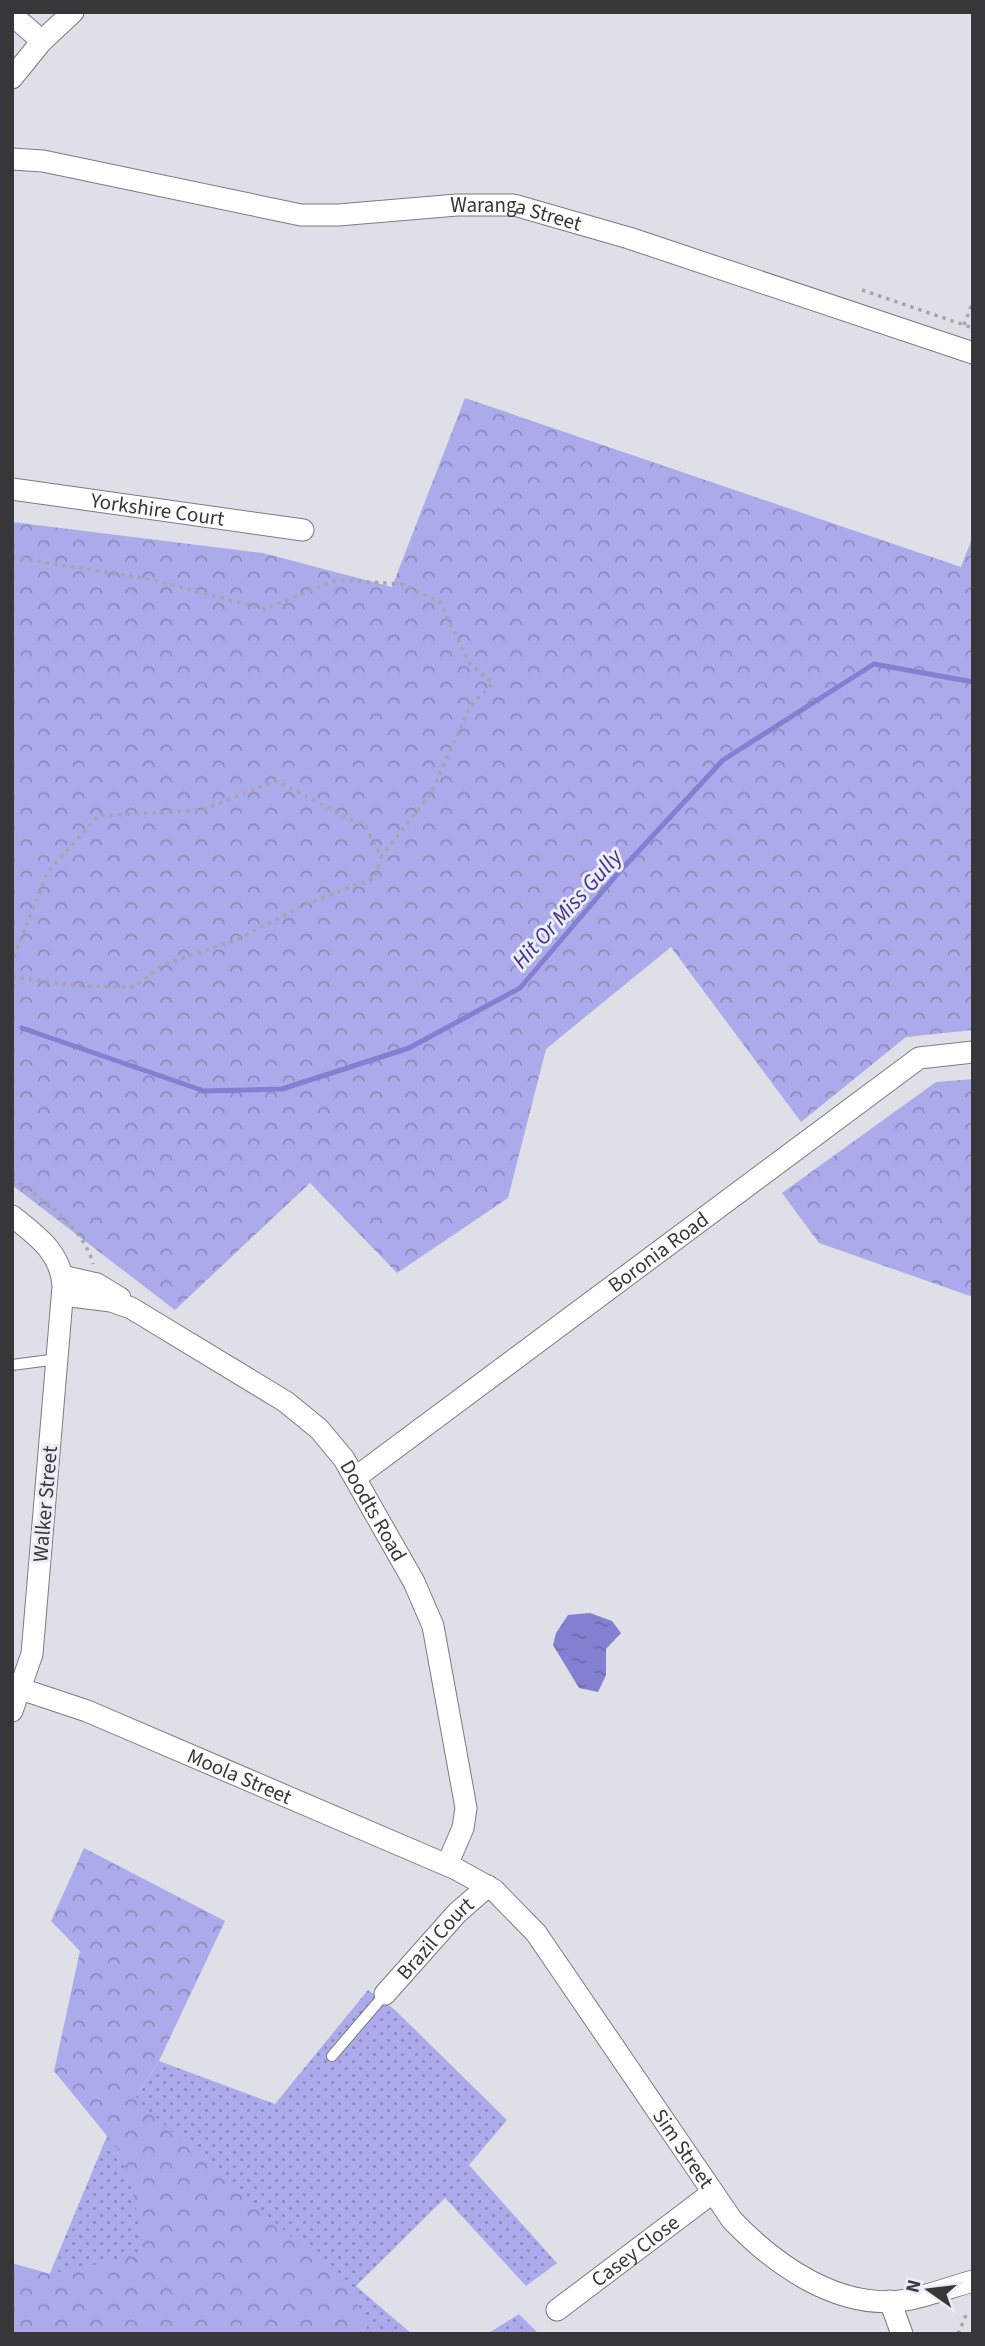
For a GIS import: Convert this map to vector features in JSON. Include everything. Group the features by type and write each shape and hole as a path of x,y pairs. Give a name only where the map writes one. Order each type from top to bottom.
{"street":[{"path":"12,78 42,41 73,12"},
{"path":"12,15 42,41"},
{"name":"Waranga Street","path":"12,147 43,161"},
{"name":"Waranga Street","path":"12,159 43,161 302,215 338,215 457,205 514,205 629,238 973,354"},
{"name":"Yorkshire Court","path":"12,489 303,530"},
{"name":"Boronia Road","path":"355,1478 919,1058 973,1052"},
{"path":"12,1216 53,1252 62,1285"},
{"name":"Doodts Road","path":"62,1285 95,1283 112,1291 141,1314"},
{"name":"Doodts Road","path":"62,1285 111,1300 141,1314 255,1382 301,1414 331,1441 410,1575 433,1626 473,1835 456,1869"},
{"name":"Walker Street","path":"12,1711 17,1688 32,1654 62,1285"},
{"name":"Moola Street","path":"17,1688 76,1706 456,1869"},
{"name":"Sim Street","path":"456,1869 488,1886 514,1908 546,1946 712,2193 752,2241 790,2270 838,2291 890,2301 922,2296 973,2281"},
{"name":"Brazil Court","path":"384,1994 457,1913 488,1886"},
{"name":"Casey Close","path":"557,2310 712,2193"},
{"path":"890,2301 902,2334"}],"lane":[{"path":"12,1365 58,1359"},
{"path":"332,2056 384,1994"}],"path":[{"path":"862,290 973,328"},
{"path":"964,325 973,301"},
{"path":"12,557 153,580 265,609 337,580 401,584 440,602 470,663 493,683 471,705 430,795 381,857 375,878 304,905 239,939 163,965 134,987 79,986 12,977"},
{"path":"12,962 47,873 98,817 202,810 276,781 366,827 381,857"},
{"path":"12,1179 76,1230 89,1248 95,1283"},
{"path":"958,2334 966,2315"}],"green space":[{"path":"465,398 961,567 973,536 973,1030 906,1037 801,1122 671,947 546,1049 508,1198 397,1273 310,1183 175,1310 12,1185 12,522 263,553 392,587"},
{"path":"973,1079 973,1297 819,1243 782,1193 936,1082"},
{"path":"84,1848 225,1921 159,2061 135,2099 352,2290 369,2334 12,2334 12,2263 50,2274 144,2254 135,2201 121,2153 54,2071 80,1951 51,1921"},
{"path":"368,1990 394,2009 507,2120 469,2165 557,2263 526,2286 445,2198 356,2286 412,2334 12,2334 12,2312 31,2319 127,2088 137,2096 159,2061 275,2104"},
{"path":"519,2314 539,2334 487,2334"}],"water":[{"path":"590,1613 612,1621 621,1633 606,1649 606,1675 598,1692 579,1688 553,1645 556,1633 568,1615"}],"waterway":[{"name":"Hit Or Miss Gully","path":"22,1028 204,1091 282,1089 409,1048 520,988 620,871 723,760 874,664 973,682"}]}
